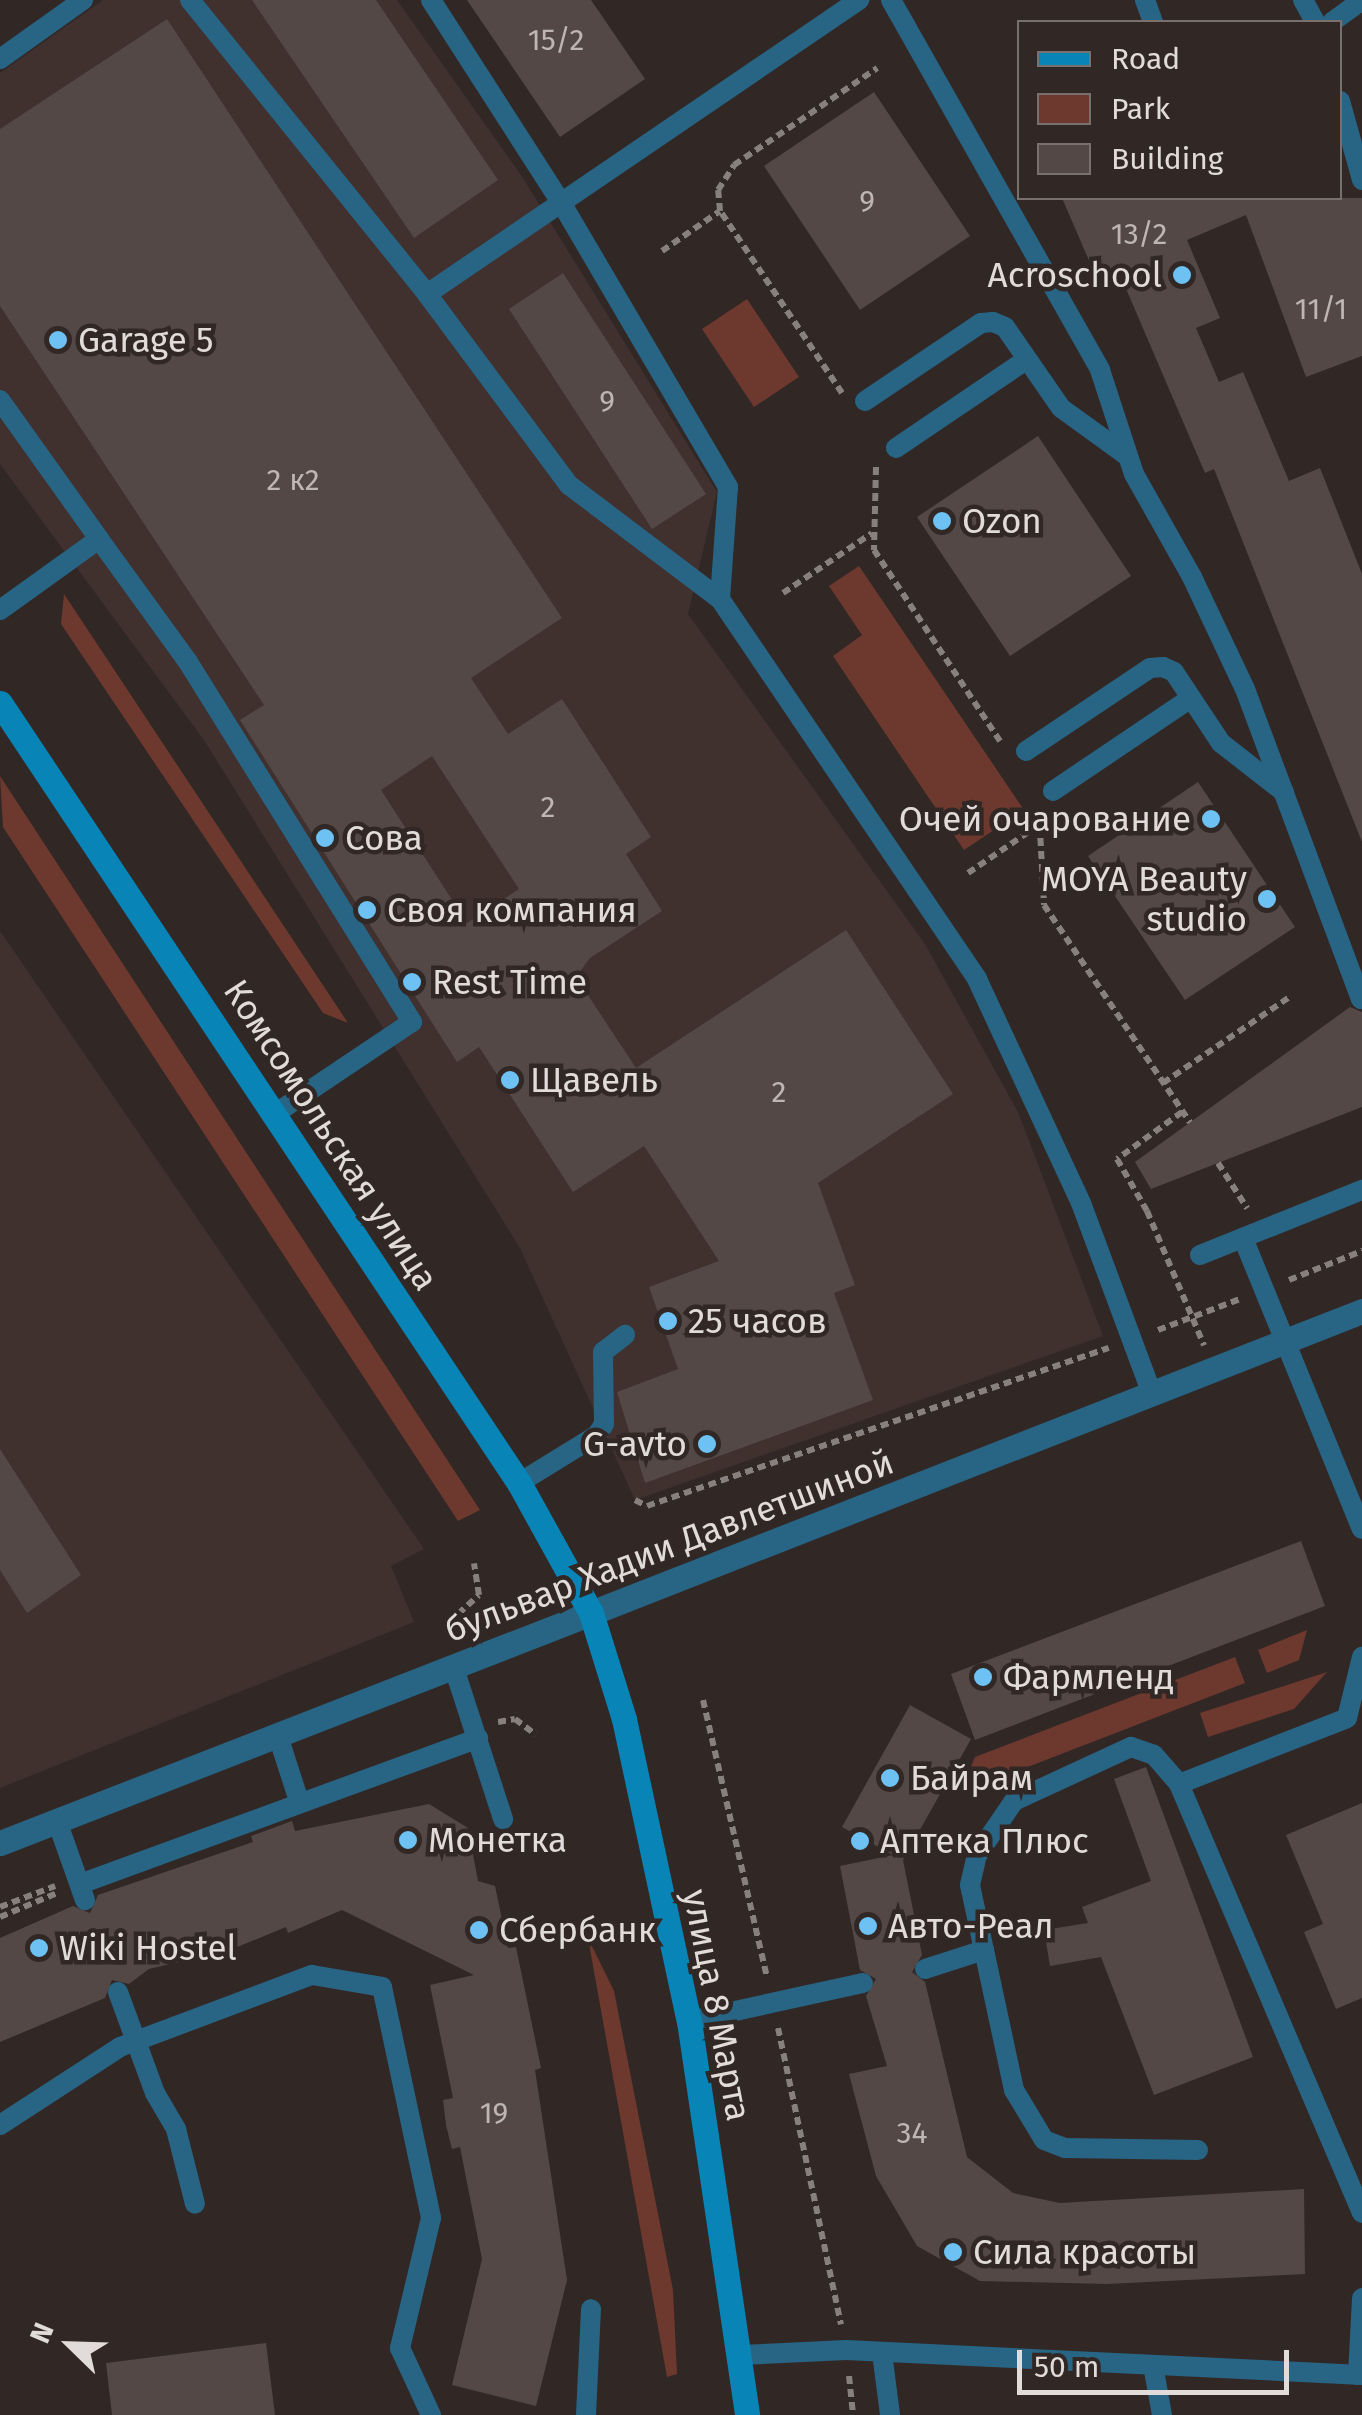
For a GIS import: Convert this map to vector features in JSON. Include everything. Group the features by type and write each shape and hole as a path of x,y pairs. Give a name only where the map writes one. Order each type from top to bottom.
{"main road":[{"name":"Комсомольская улица","path":"0,703 519,1483 590,1614"},
{"name":"улица 8 Марта","path":"590,1614 624,1719 689,2022 742,2355 747,2415"}],"street":[{"name":"бульвар Хадии Давлетшиной","path":"0,1843 1362,1311"}],"lane":[{"path":"0,60 83,0"},
{"path":"190,0 427,294 569,486 720,599 977,979 1081,1203 1152,1394"},
{"path":"431,0 562,204 728,487 720,599"},
{"path":"427,294 859,0"},
{"path":"891,0 1100,370 1126,455 1203,599 1284,792 1361,999"},
{"path":"1335,20 1362,0"},
{"path":"1342,107 1362,180"},
{"path":"859,405 988,322 1005,327 1072,418 1126,455"},
{"path":"886,450 1026,360"},
{"path":"0,400 188,662 412,1022 276,1114"},
{"path":"0,610 99,539"},
{"path":"1026,751 1150,668 1168,668 1221,744 1284,792"},
{"path":"1045,796 1191,698"},
{"path":"1200,1255 1362,1190"},
{"path":"1252,1234 1263,1290 1287,1340 1362,1530"},
{"path":"519,1483 596,1435 604,1424 602,1352 625,1335"},
{"path":"1179,1784 1346,1718 1362,1657"},
{"path":"454,1668 503,1818"},
{"path":"278,1736 299,1801"},
{"path":"57,1821 82,1892 299,1801 478,1738"},
{"path":"1198,2150 1065,2148 1044,2140 1014,2090 970,1885 977,1855 1014,1800 1131,1747 1154,1754 1179,1784 1362,2213"},
{"path":"925,1969 984,1950"},
{"path":"0,2125 139,2040 312,1975 382,1987 431,2218 400,2348 432,2415"},
{"path":"689,2022 863,1983"},
{"path":"118,1992 139,2040 155,2093 176,2129 196,2204"},
{"path":"742,2355 846,2350 1360,2375 1362,2298"},
{"path":"586,2415 591,2308"},
{"path":"882,2354 890,2415"},
{"path":"1153,2364 1162,2415"}],"path":[{"path":"859,405 720,211 718,190 734,166 877,68"},
{"path":"662,251 720,211"},
{"path":"886,450 872,533 877,557 1003,745"},
{"path":"783,593 872,533"},
{"path":"1045,796 1039,825 1044,905 1190,1122"},
{"path":"968,873 1039,825"},
{"path":"1163,1083 1291,996"},
{"path":"1183,1112 1117,1159 1214,1369"},
{"path":"1218,1164 1252,1234"},
{"path":"636,1500 648,1506 1132,1340 1362,1251"},
{"path":"458,1614 479,1595 474,1563"},
{"path":"703,1700 773,2002 846,2350 853,2415"},
{"path":"0,1917 82,1892"}],"shaded area":[{"path":"103,0 397,0 521,175 717,492 688,614 925,944 1018,1112 1103,1336 635,1500 520,1248 204,740 0,464 0,73"},
{"path":"0,931 424,1549 391,1566 414,1622 0,1788"}],"green space":[{"path":"747,299 799,377 754,407 702,329"},
{"path":"859,566 1024,810 964,850 833,656 862,635 829,586"},
{"path":"64,594 348,1023 323,1013 61,624"},
{"path":"0,776 480,1510 458,1521 3,827"},
{"path":"1307,1630 1299,1660 1267,1673 1258,1650"},
{"path":"1235,1657 1245,1683 960,1793 975,1757"},
{"path":"1327,1672 1294,1709 1208,1737 1200,1713"},
{"path":"588,1938 614,1991 673,2290 677,2374 667,2377"}],"building":[{"path":"252,0 376,0 498,180 414,238"},
{"path":"467,0 591,0 645,79 560,137"},
{"path":"167,19 562,618 471,678 508,734 562,699 651,837 626,854 662,911 590,958 576,977 636,1068 846,930 953,1094 818,1183 855,1285 834,1293 873,1400 645,1483 617,1392 678,1369 649,1287 719,1261 644,1146 573,1192 479,1047 457,1062 240,720 264,705 0,306 0,129","holes":["432,756 519,889 467,923 381,790"]},
{"path":"874,92 970,236 860,310 764,166"},
{"path":"1362,198 1362,356 1306,377 1246,215 1187,240 1220,318 1196,328 1219,382 1243,372 1289,481 1320,468 1362,574 1362,842 1214,469 1205,473 1118,270 1097,279 1063,200"},
{"path":"563,273 706,494 652,529 509,309"},
{"path":"1038,436 1131,576 1010,656 917,517"},
{"path":"1198,782 1295,927 1185,1000 1088,856"},
{"path":"1350,1007 1362,1012 1362,1107 1151,1189 1135,1162"},
{"path":"0,1449 81,1575 27,1613 0,1570"},
{"path":"1301,1541 1325,1606 975,1740 951,1674"},
{"path":"910,1705 971,1739 903,1860 922,1955 912,1972 925,1982 967,2157 1013,2193 1060,2203 1304,2189 1305,2274 1107,2284 980,2281 917,2246 876,2176 849,2074 887,2066 866,1996 876,1979 860,1970 840,1866 893,1855 842,1827"},
{"path":"1146,1767 1253,2057 1154,2095 1101,1957 1050,1966 1044,1930 1088,1923 1082,1907 1151,1881 1114,1779"},
{"path":"1362,1803 1362,1998 1336,2009 1304,1932 1323,1924 1286,1835"},
{"path":"429,1804 468,1828 478,1881 495,1886 508,1948 516,1947 541,2068 535,2070 567,2280 536,2406 452,2385 482,2259 460,2147 452,2149 446,2125 443,2100 453,2098 430,1985 474,1975 342,1910 288,1933 286,1927 230,1950 149,1969 129,1984 112,1980 105,1998 0,2042 0,1938 73,1906 90,1913 98,1895 253,1842 251,1836 292,1821 295,1831"},
{"path":"266,2343 275,2415 112,2415 106,2363"}],"place":[{"name":"Acroschool","path":"1182,275"},
{"name":"Garage 5","path":"58,340"},
{"name":"Ozon","path":"942,521"},
{"name":"Очей очарование","path":"1211,819"},
{"name":"Сова","path":"325,838"},
{"name":"MOYA Beauty studio","path":"1267,899"},
{"name":"Своя компания","path":"367,910"},
{"name":"Rest Time","path":"412,982"},
{"name":"Щавель","path":"510,1080"},
{"name":"25 часов","path":"668,1321"},
{"name":"G-avto","path":"707,1444"},
{"name":"Фармленд","path":"983,1677"},
{"name":"Байрам","path":"890,1778"},
{"name":"Монетка","path":"408,1840"},
{"name":"Аптека Плюс","path":"860,1841"},
{"name":"Авто-Реал","path":"868,1926"},
{"name":"Сбербанк","path":"479,1930"},
{"name":"Wiki Hostel","path":"39,1948"},
{"name":"Сила красоты","path":"953,2252"}]}
